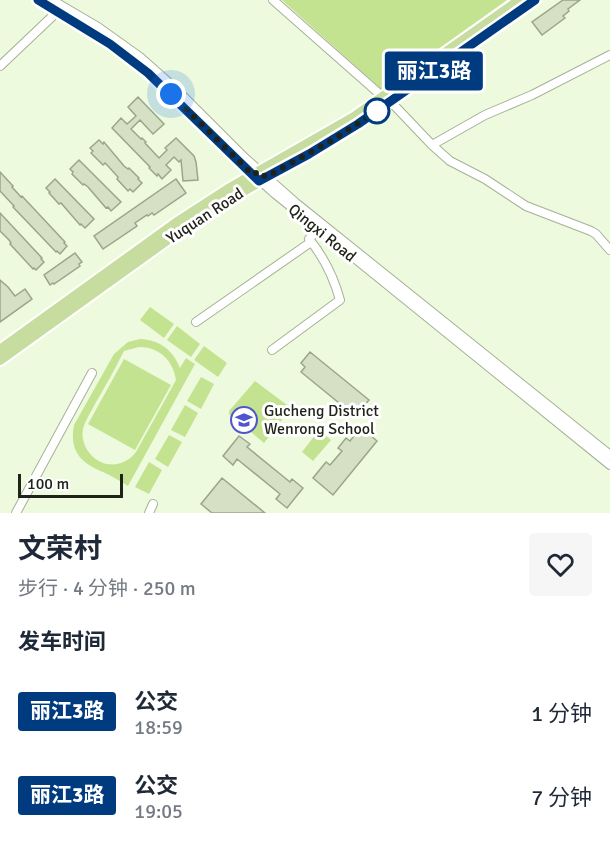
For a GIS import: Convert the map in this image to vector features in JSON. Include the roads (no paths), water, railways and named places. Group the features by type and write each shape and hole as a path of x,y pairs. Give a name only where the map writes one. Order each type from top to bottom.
{"main road":[{"name":"Yuquan Road","path":"387,99 520,0"},
{"name":"Yuquan Road","path":"0,350 176,223 387,99 535,0"},
{"name":"Yuquan Road","path":"0,360 259,176"}],"street":[{"name":"Qingxi Road","path":"38,0 110,44 148,73 318,230 610,465"},
{"name":"Qingxi Road","path":"52,0 98,27 140,57 176,89 259,176 610,455"},
{"path":"273,0 387,99 450,161 486,179 526,206 596,234 610,250"},
{"path":"0,66 58,11"},
{"path":"432,145 484,115 532,95 610,55"},
{"path":"272,350 340,300 336,285 309,239 318,230"},
{"path":"196,322 311,242"},
{"path":"16,513 92,373"},
{"path":"149,513 153,504"}],"place":[{"name":"Gucheng District Wenrong School","path":"244,420"}]}
